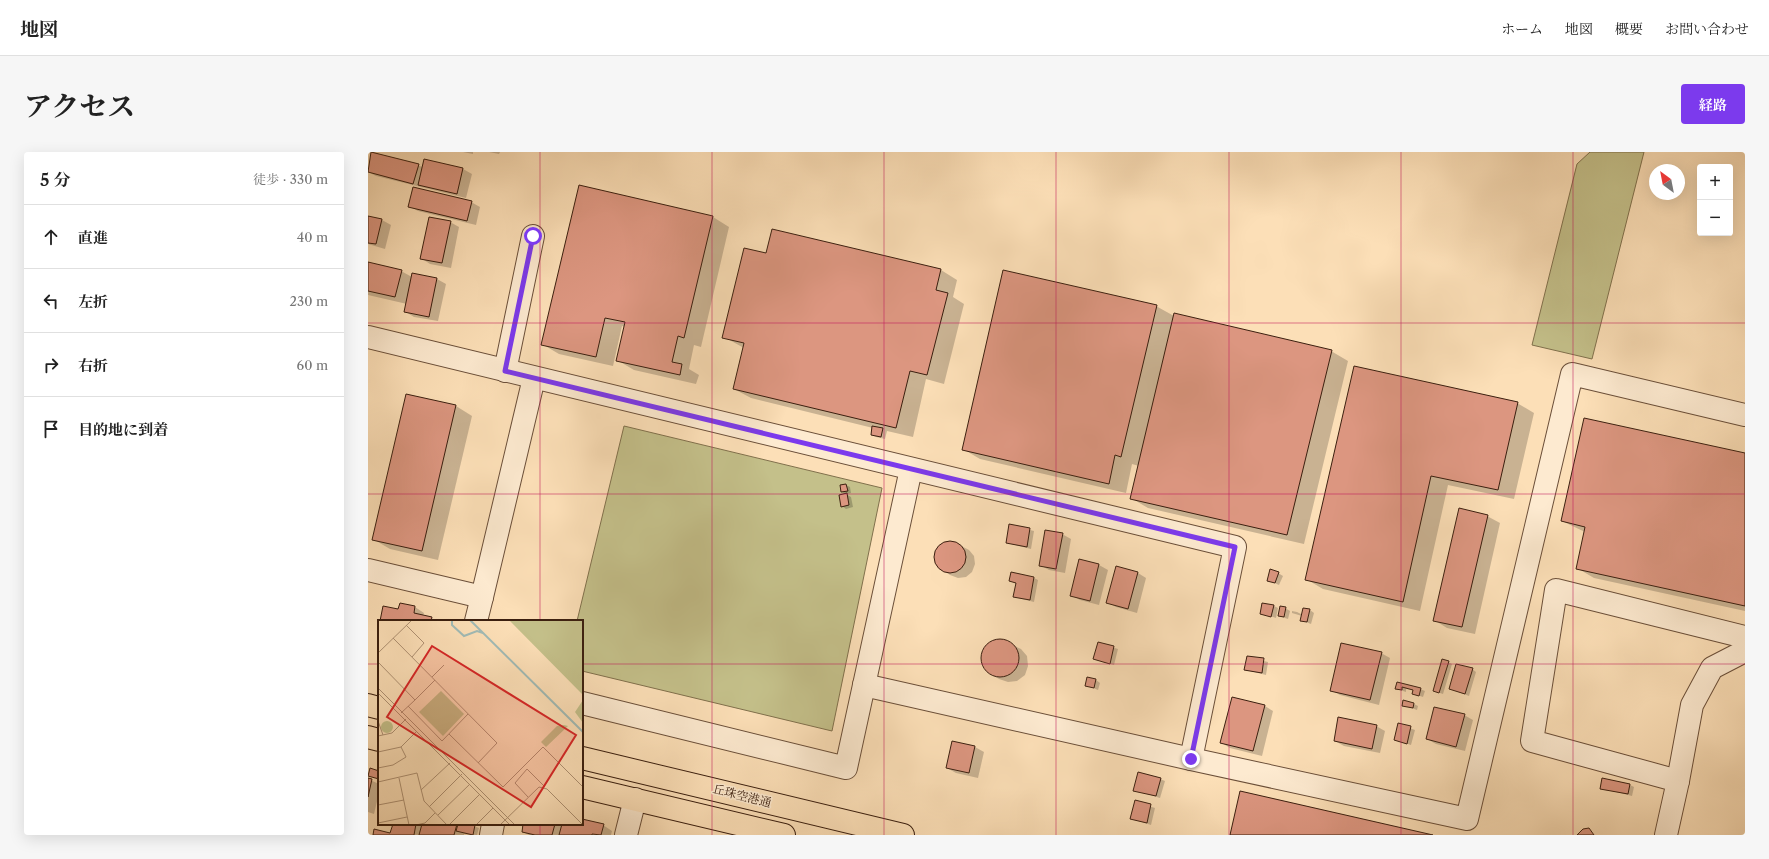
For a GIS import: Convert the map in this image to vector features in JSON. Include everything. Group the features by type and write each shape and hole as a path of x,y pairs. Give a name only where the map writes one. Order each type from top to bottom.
{"main road":[{"path":"368,705 378,708"},
{"path":"368,737 378,740"},
{"name":"丘珠空港通","path":"583,758 903,835"},
{"path":"583,787 784,835"}],"street":[{"path":"505,371 533,236"},
{"path":"368,337 1235,547 1191,759"},
{"path":"864,685 1191,759 1467,819 1572,374 1745,415"},
{"path":"476,620 534,378"},
{"path":"583,703 846,768 911,469"},
{"path":"368,570 482,597"},
{"path":"1678,781 1532,741 1556,590 1745,637"},
{"path":"1666,835 1678,781 1692,704 1712,668 1745,651"},
{"path":"626,835 635,799"},
{"path":"491,835 493,825"}],"shaded area":[{"path":"1590,152 1644,152 1592,359 1532,345 1577,164"},
{"path":"624,426 882,488 832,731 583,671 583,620 577,620"}],"building":[{"path":"371,152 419,164 413,184 368,172"},
{"path":"424,159 463,168 457,194 418,185"},
{"path":"579,185 713,216 684,338 678,336 672,362 682,364 680,375 616,361 625,322 605,318 596,357 541,345"},
{"path":"413,187 472,201 467,221 408,207"},
{"path":"368,216 382,219 376,244 368,243"},
{"path":"429,217 451,221 442,263 420,259"},
{"path":"772,229 941,269 936,290 948,293 927,375 910,371 896,428 733,389 744,343 722,338 744,248 766,253"},
{"path":"368,262 402,270 395,297 368,291"},
{"path":"1003,270 1157,305 1121,457 1115,455 1109,484 962,450"},
{"path":"412,273 437,278 429,317 404,312"},
{"path":"1174,313 1332,350 1287,535 1130,499"},
{"path":"1354,366 1518,402 1498,490 1431,476 1403,602 1305,580"},
{"path":"406,394 456,405 422,551 372,540"},
{"path":"1584,418 1745,453 1745,606 1576,569 1585,527 1561,521"},
{"path":"872,426 883,428 881,437 871,435"},
{"path":"846,484 848,491 841,492 840,485"},
{"path":"847,493 849,505 841,507 839,495"},
{"path":"1459,508 1488,515 1462,627 1433,621"},
{"path":"1009,524 1030,528 1027,547 1006,543"},
{"path":"1045,530 1063,533 1056,569 1039,566"},
{"path":"947,541 953,541 963,548 966,557 965,563 959,570 953,573 947,573 937,566 934,560 934,554 941,544"},
{"path":"1079,559 1099,564 1090,601 1070,596"},
{"path":"1116,566 1138,572 1128,609 1106,603"},
{"path":"1270,569 1279,572 1275,583 1267,581"},
{"path":"1011,572 1034,577 1030,600 1013,597 1016,583 1009,581"},
{"path":"400,603 415,606 414,613 432,617 431,620 380,620 383,606 398,609"},
{"path":"1262,603 1274,605 1271,617 1260,614"},
{"path":"1280,606 1286,607 1284,617 1278,616"},
{"path":"1303,608 1310,609 1307,622 1300,621"},
{"path":"996,639 1004,639 1014,644 1018,651 1018,665 1014,672 1004,677 996,677 986,672 984,669 981,662 981,654 986,644 989,642"},
{"path":"1098,642 1114,646 1110,664 1093,659"},
{"path":"1341,643 1382,652 1370,700 1330,691"},
{"path":"1247,656 1264,658 1262,673 1244,670"},
{"path":"1442,659 1449,661 1439,693 1433,691"},
{"path":"1456,664 1473,668 1465,694 1449,689"},
{"path":"1087,677 1096,679 1094,688 1085,686"},
{"path":"1397,682 1421,688 1419,696 1412,694 1413,690 1402,687 1402,690 1395,689"},
{"path":"1232,697 1265,705 1253,751 1220,743"},
{"path":"1403,700 1414,703 1413,708 1402,706"},
{"path":"1434,707 1465,714 1456,747 1426,739"},
{"path":"1338,717 1377,725 1372,749 1334,741"},
{"path":"1398,723 1411,726 1407,744 1394,740"},
{"path":"952,741 975,746 969,773 946,768"},
{"path":"370,768 378,771 378,779 368,776"},
{"path":"1138,772 1161,778 1156,796 1133,791"},
{"path":"368,778 372,779 368,797"},
{"path":"1602,778 1630,784 1628,794 1600,789"},
{"path":"1240,791 1433,835 1230,835"},
{"path":"1135,800 1151,804 1147,823 1130,819"},
{"path":"583,819 604,824 601,835 559,835 562,825 583,825"},
{"path":"393,825 416,825 414,835 373,835 374,829 390,833"},
{"path":"422,825 457,825 454,835 419,835"},
{"path":"458,825 475,825 473,835 456,831"},
{"path":"523,825 555,825 552,835 535,835 522,832"},
{"path":"1589,828 1594,835 1577,835 1583,829"}],"route":[{"path":"533,236 505,371 1235,547 1191,759"}]}
